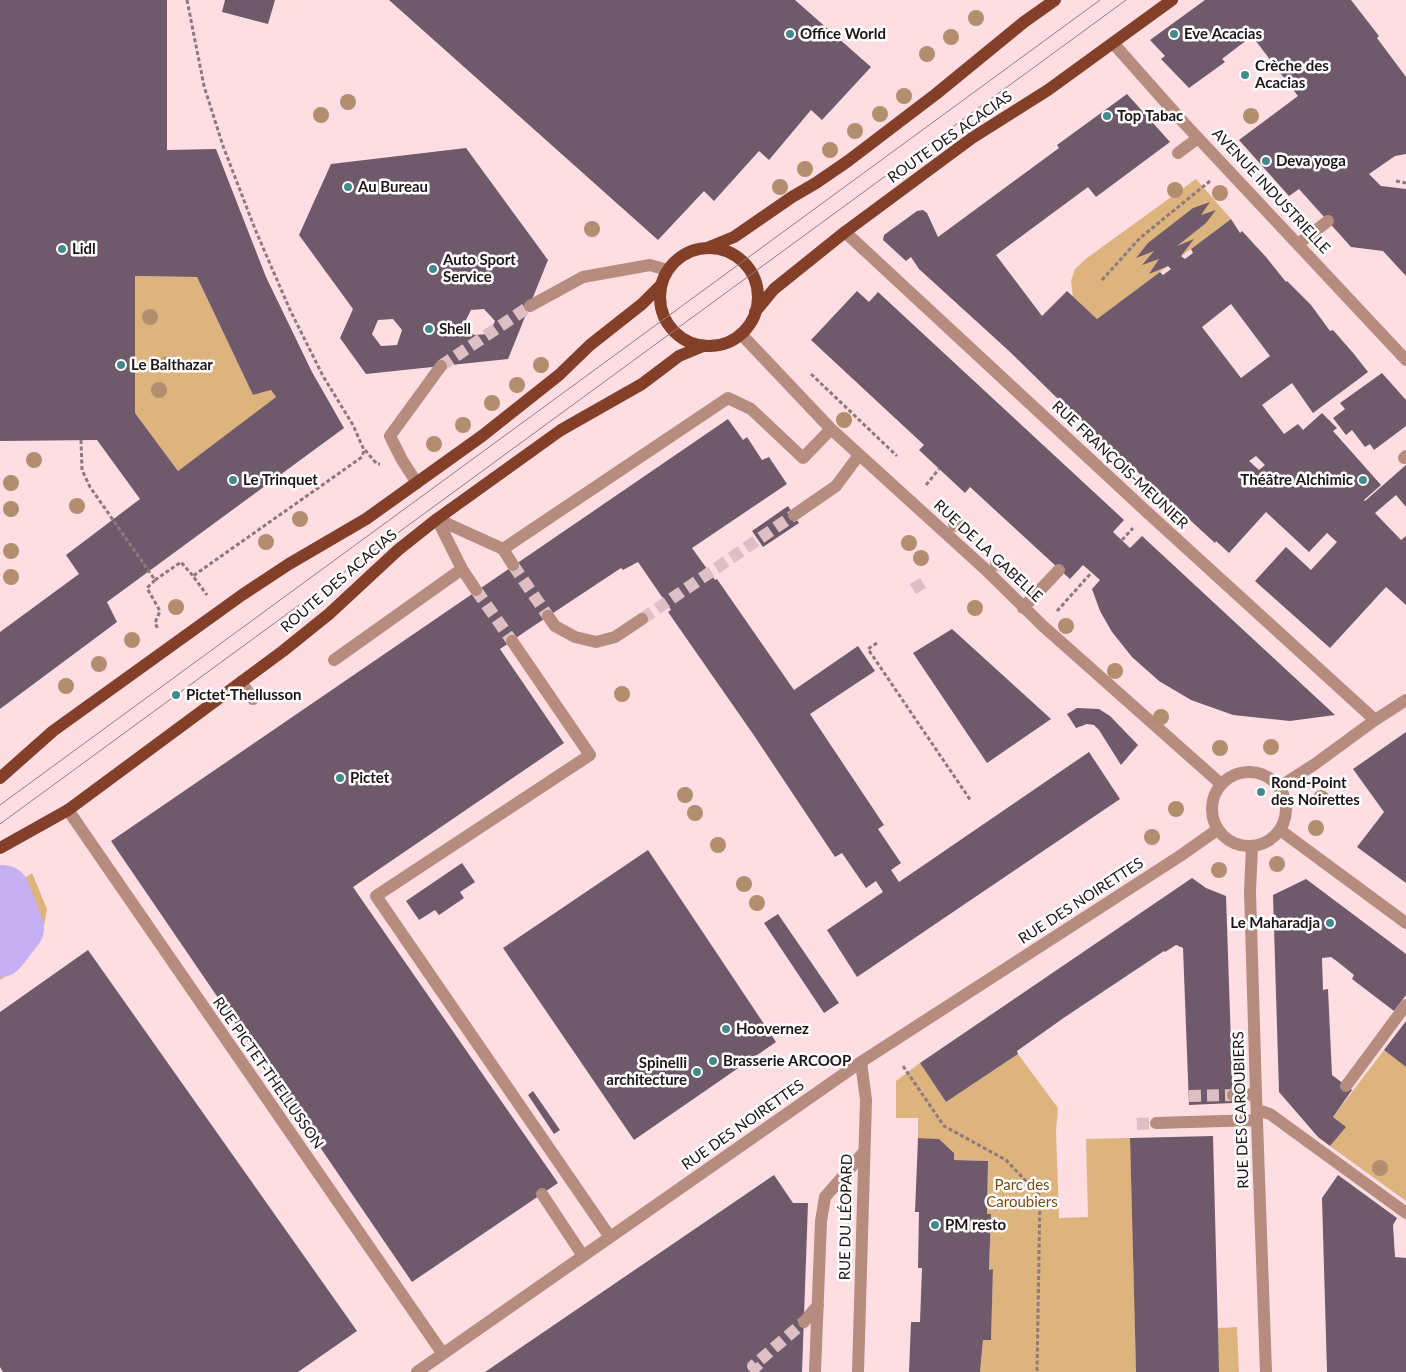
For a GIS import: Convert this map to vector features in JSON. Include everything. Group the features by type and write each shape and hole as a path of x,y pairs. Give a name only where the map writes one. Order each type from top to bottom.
{"main road":[{"path":"707,248 732,254 742,261 752,274 757,302 750,324 741,334 729,341 703,346 687,341 674,331 668,325 661,307 661,285 667,270 675,261 685,254 707,248 734,237 848,161 1055,0"},
{"name":"ROUTE DES ACACIAS","path":"755,312 774,289 845,232 972,138 1048,90 1172,0"},
{"name":"ROUTE DES ACACIAS","path":"0,778 53,731 220,611 289,564 366,519 482,436 559,375 590,345 642,304 661,285"},
{"name":"ROUTE DES ACACIAS","path":"0,848 68,810 283,651 329,614 398,550 437,519 561,430 642,384 679,356 703,346"}],"street":[{"name":"AVENUE INDUSTRIELLE","path":"1113,43 1198,138 1406,360"},
{"path":"1178,154 1198,138"},
{"path":"1298,244 1328,221"},
{"name":"RUE FRANÇOIS-MEUNIER","path":"845,232 1155,520 1375,720"},
{"path":"530,306 583,277 650,265 667,270"},
{"name":"RUE DE LA GABELLE","path":"741,334 831,429 985,569 1023,608 1221,784"},
{"path":"417,483 390,436 441,366"},
{"path":"503,549 728,398 751,409 802,458 831,429"},
{"path":"794,515 836,486 859,455"},
{"path":"437,519 503,549 513,565"},
{"path":"437,519 462,568 476,590"},
{"path":"334,660 462,568"},
{"path":"1023,608 1059,570"},
{"path":"548,616 555,626 575,637 596,642 615,636 642,619"},
{"path":"512,641 590,755 376,896 610,1238"},
{"path":"241,682 253,699"},
{"path":"1279,787 1406,700"},
{"path":"1242,772 1254,772 1265,776 1279,787 1286,804 1286,816 1280,830 1270,841 1252,847 1239,846 1225,839 1217,830 1212,819 1211,807 1213,797 1221,784 1230,776 1242,772"},
{"name":"RUE PICTET-THELLUSSON","path":"68,810 443,1354"},
{"name":"RUE DES NOIRETTES","path":"418,1372 862,1062 1180,856 1217,830"},
{"path":"1280,830 1406,923"},
{"name":"RUE DES CAROUBIERS","path":"1252,847 1250,891 1266,1372"},
{"path":"1346,1086 1383,1030 1406,1005"},
{"name":"RUE DU LÉOPARD","path":"858,1372 866,1100 862,1062"},
{"path":"1233,1095 1256,1094"},
{"path":"1156,1123 1270,1114 1406,1213"},
{"path":"815,1372 821,1221 825,1196 864,1152"},
{"path":"542,1194 583,1256"},
{"path":"804,1322 818,1305"}],"path":[{"path":"187,0 204,86 223,146 255,229 290,310 323,376 353,425 364,450 362,457 194,576"},
{"path":"1102,280 1140,238 1226,168"},
{"path":"1396,181 1406,183"},
{"path":"81,440 82,470 90,487 156,580"},
{"path":"926,485 940,469"},
{"path":"160,631 155,623 160,611 147,588 182,562 220,611"},
{"path":"1043,626 1092,572"},
{"path":"876,644 868,649 971,801"},
{"path":"902,1066 944,1126 1006,1160 1040,1196 1037,1372"}],"green space":[{"path":"1196,179 1231,219 1097,319 1073,297 1071,281 1075,269 1087,258"},
{"path":"135,276 197,277 253,395 271,390 276,397 178,471 135,413"},
{"path":"32,873 47,909 42,938 24,963 0,980 0,895"},
{"path":"1384,1050 1406,1067 1406,1201 1330,1146 1345,1127 1333,1117"},
{"name":"Parc des Caroubiers","path":"1018,1054 1058,1108 1056,1131 1059,1218 1088,1217 1086,1139 1130,1138 1136,1372 980,1372 983,1340 991,1339 993,1269 989,1270 991,1215 987,1214 988,1161 954,1160 954,1153 939,1139 918,1138 918,1118 896,1118 896,1081 920,1063 946,1102"},
{"path":"1237,1327 1239,1372 1202,1372 1218,1328"}],"building":[{"path":"0,0 167,0 167,150 216,149 266,277 312,372 344,428 107,602 117,622 0,709 0,632 79,574 66,555 140,499 97,440 0,441","holes":["135,276 197,277 253,395 271,390 276,397 178,471 135,413"]},
{"path":"225,0 275,0 268,24 222,12"},
{"path":"389,0 795,0 871,67 822,120 811,110 769,160 759,151 714,201 704,191 658,240"},
{"path":"1205,0 1351,0 1379,36 1377,38 1406,77 1406,154 1395,156 1369,174 1381,186 1406,189 1406,276 1383,251 1351,247 1299,189 1289,196 1239,140 1298,96 1252,36 1222,59 1225,62 1189,88 1161,59 1165,56 1150,40"},
{"path":"1127,94 1170,142 1096,197 1088,187 996,255 1042,316 1067,291 1097,319 1160,272 1163,275 1171,269 1168,266 1149,274 1159,259 1142,265 1154,251 1136,258 1148,243 1193,208 1210,202 1201,215 1216,210 1206,223 1177,246 1194,239 1181,256 1185,259 1193,253 1191,249 1231,219 1240,233 1242,231 1286,282 1311,305 1330,331 1333,330 1368,372 1313,413 1292,383 1262,405 1284,434 1298,424 1303,430 1322,413 1337,428 1333,431 1381,485 1365,501 1406,465 1406,507 1396,495 1375,513 1401,540 1406,536 1406,605 1386,587 1330,648 1255,581 1286,547 1311,570 1337,542 1327,533 1309,552 1266,512 1229,553 1216,541 1215,543 1055,396 919,269 911,257 906,261 883,240 884,235 917,211 923,210 927,213 938,237 1059,148 1057,145","holes":["1231,304 1270,356 1241,378 1202,327","1256,456 1265,465 1259,470 1249,461"]},
{"path":"466,148 548,260 508,359 366,374 340,338 353,309 299,235 331,164","holes":["484,309 495,321 489,334 474,335 464,324 471,310","393,319 402,330 397,345 381,346 372,334 378,320"]},
{"path":"857,291 869,302 878,292 1124,520 1113,532 1130,548 1142,536 1335,715 1290,721 1233,715 1191,700 1159,681 1132,657 1112,632 1100,611 1092,589 1100,580 1083,565 1070,579 970,487 965,493 919,450 924,445 811,340"},
{"path":"1382,373 1406,400 1406,426 1374,450 1370,444 1365,447 1352,430 1346,435 1333,418 1345,409 1340,403"},
{"path":"728,419 743,440 747,437 762,460 769,457 787,484 692,548 715,580 717,579 794,690 858,646 875,671 810,714 884,825 878,829 901,863 891,870 899,882 1089,752 1120,799 857,977 827,930 883,892 876,881 866,888 842,853 835,857 753,734 668,612 671,610 638,562 623,570 621,568 529,629 500,649 564,743 353,887 558,1183 412,1282 111,841"},
{"path":"788,506 799,523 763,547 752,531"},
{"path":"952,629 1051,719 987,763 913,653"},
{"path":"1077,708 1099,709 1110,716 1138,745 1121,765 1094,725 1087,724 1076,728 1067,714"},
{"path":"1406,732 1406,883 1357,847 1384,812 1353,769"},
{"path":"648,850 776,1042 634,1140 503,948"},
{"path":"462,863 475,882 460,892 464,898 439,915 435,910 419,920 406,901"},
{"path":"1192,878 1206,888 1226,896 1233,1103 1189,1105 1183,948 1176,945 1065,1017 1017,1051 1018,1054 946,1102 920,1063"},
{"path":"1306,879 1406,954 1406,995 1394,1011 1352,979 1354,975 1338,962 1331,957 1322,958 1323,990 1328,989 1332,1075 1352,1090 1333,1117 1346,1127 1330,1146 1318,1137 1279,1092 1273,895"},
{"path":"778,914 839,1003 824,1013 764,923"},
{"path":"88,950 357,1331 298,1372 3,1372 0,1367 0,1012"},
{"path":"1406,1021 1406,1067 1384,1050"},
{"path":"533,1091 560,1130 554,1134 528,1095"},
{"path":"1213,1136 1219,1372 1136,1372 1130,1138"},
{"path":"918,1138 939,1139 954,1153 954,1160 988,1161 987,1214 991,1214 989,1270 993,1269 991,1340 983,1340 980,1372 909,1372 911,1322 920,1322 922,1268 918,1268 919,1212 915,1212"},
{"path":"774,1175 793,1203 808,1203 802,1372 485,1372"},
{"path":"1338,1175 1397,1218 1393,1225 1395,1257 1406,1258 1406,1372 1327,1372 1322,1198"}],"waterway":[{"path":"0,950 17,928 3,892"}],"tunnel":[{"path":"441,366 530,306"},
{"path":"642,619 794,515"},
{"path":"513,565 548,616"},
{"path":"915,581 921,591"},
{"path":"476,590 512,641"},
{"path":"1189,1096 1233,1095"},
{"path":"1137,1124 1156,1123"},
{"path":"759,1372 753,1366 804,1322"}],"tram line":[{"path":"0,805 1100,0"},
{"path":"0,824 1126,0"}],"place":[{"name":"Office World","path":"790,34"},
{"name":"Eve Acacias","path":"1174,34"},
{"name":"Crèche des Acacias","path":"1245,75"},
{"name":"Top Tabac","path":"1107,116"},
{"name":"Deva yoga","path":"1266,161"},
{"name":"Au Bureau","path":"348,187"},
{"name":"Lidl","path":"62,249"},
{"name":"Auto Sport Service","path":"433,269"},
{"name":"Shell","path":"429,329"},
{"name":"Le Balthazar","path":"121,365"},
{"name":"Le Trinquet","path":"233,480"},
{"name":"Théâtre Alchimic","path":"1363,480"},
{"name":"Pictet-Thellusson","path":"176,695"},
{"name":"Pictet","path":"340,778"},
{"name":"Rond-Point des Noirettes","path":"1261,792"},
{"name":"Le Maharadja","path":"1330,923"},
{"name":"Hoovernez","path":"726,1029"},
{"name":"Brasserie ARCOOP","path":"713,1061"},
{"name":"Spinelli architecture","path":"697,1072"},
{"name":"PM resto","path":"935,1225"}]}
